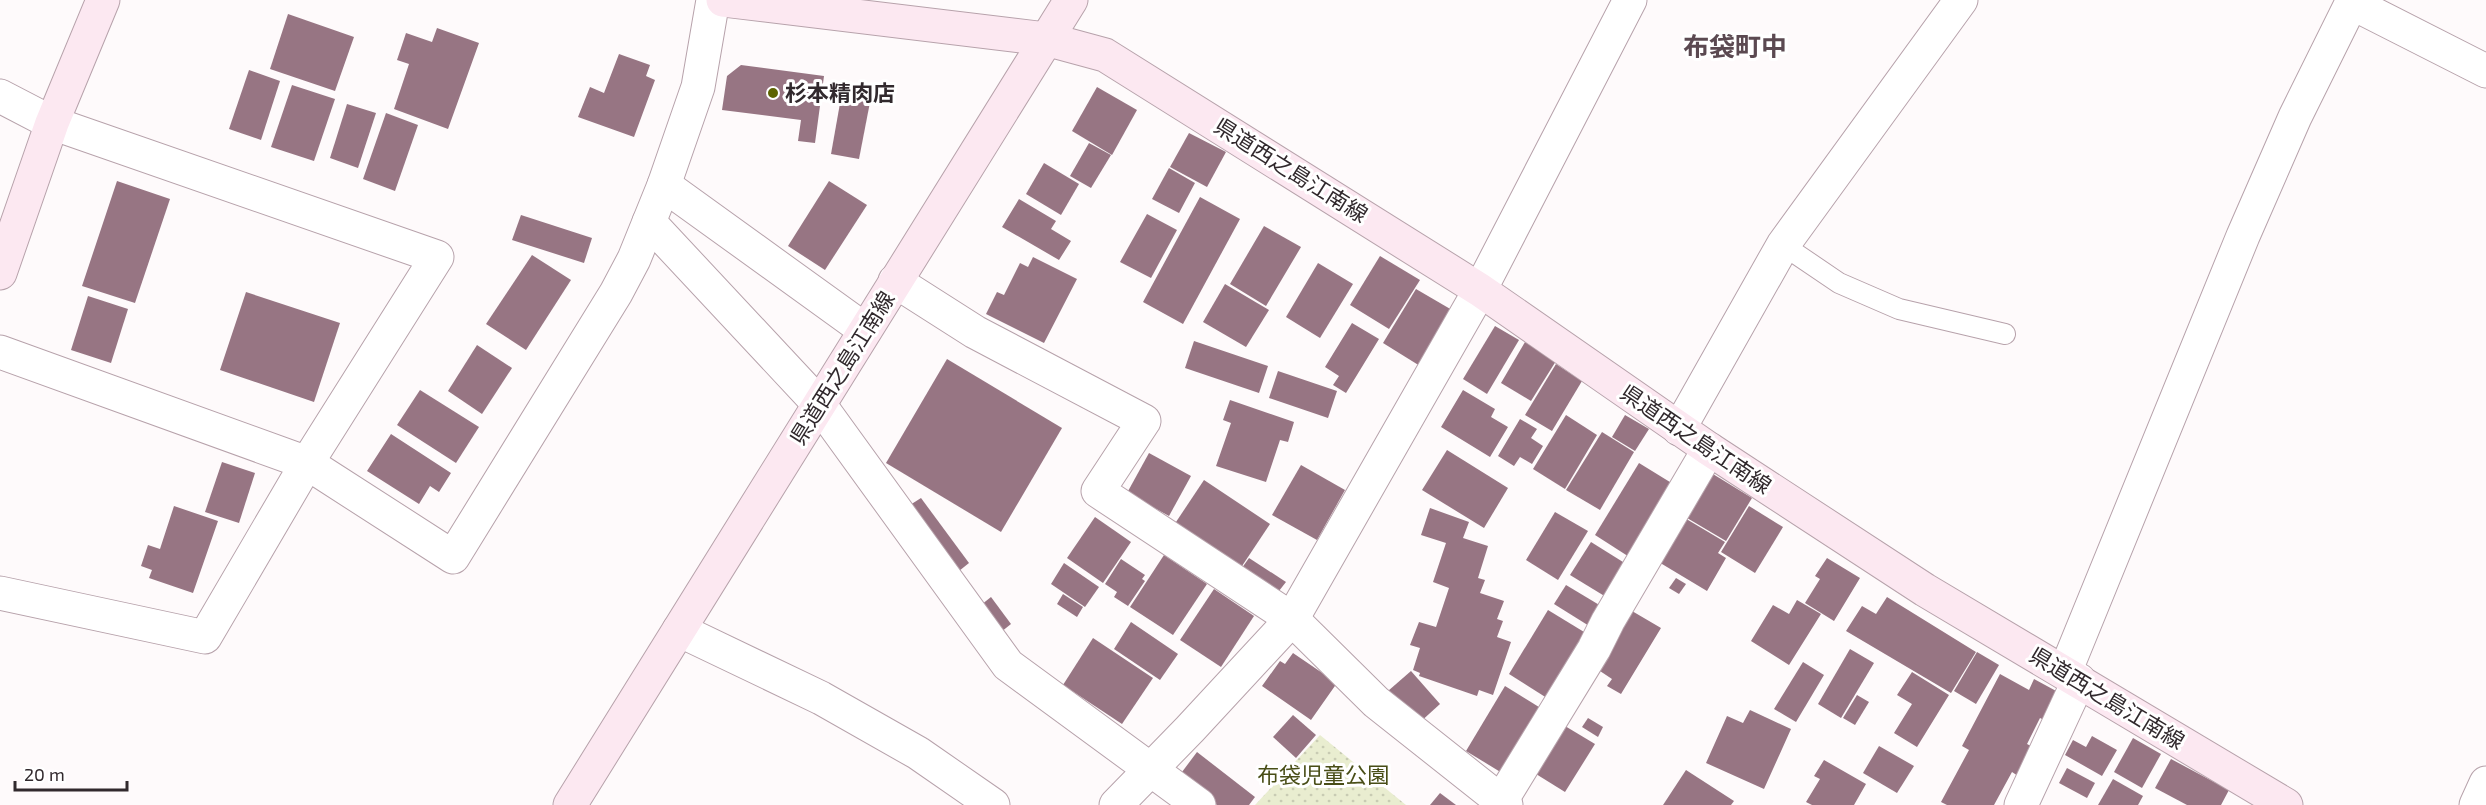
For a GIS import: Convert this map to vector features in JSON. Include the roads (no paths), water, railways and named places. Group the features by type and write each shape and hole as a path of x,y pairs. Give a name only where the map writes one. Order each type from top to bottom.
{"main road":[{"path":"0,273 52,123 103,0"},
{"path":"723,0 1046,39 1071,0"},
{"name":"県道西之島江南線","path":"570,805 1046,39 1106,55 1480,290 1679,429 1924,590 2286,805"}],"street":[{"path":"0,352 307,463 453,557 616,293 664,185 698,87 713,0"},
{"path":"1116,805 1153,769 1292,619 1480,290 1630,0"},
{"path":"1679,429 1783,245 1961,0"},
{"path":"2021,805 2252,215 2350,1 2486,71"},
{"path":"0,96 52,123 437,257 307,463 205,637 0,592"},
{"path":"664,185 865,330"},
{"path":"649,222 819,404 1008,665 1153,769 1199,805"},
{"path":"896,281 975,332 1144,421 1098,491 1292,619 1376,702 1504,803 1709,449"},
{"path":"679,630 830,704 918,753 993,805"},
{"path":"2476,805 2486,783"}],"lane":[{"path":"1783,245 1839,283 1899,309 2005,334"}],"place":[{"name":"杉本精肉店","path":"773,93"}],"district":[{"name":"布袋町中","path":"1735,47"}],"park label":[{"name":"布袋児童公園","path":"1323,775"}]}
